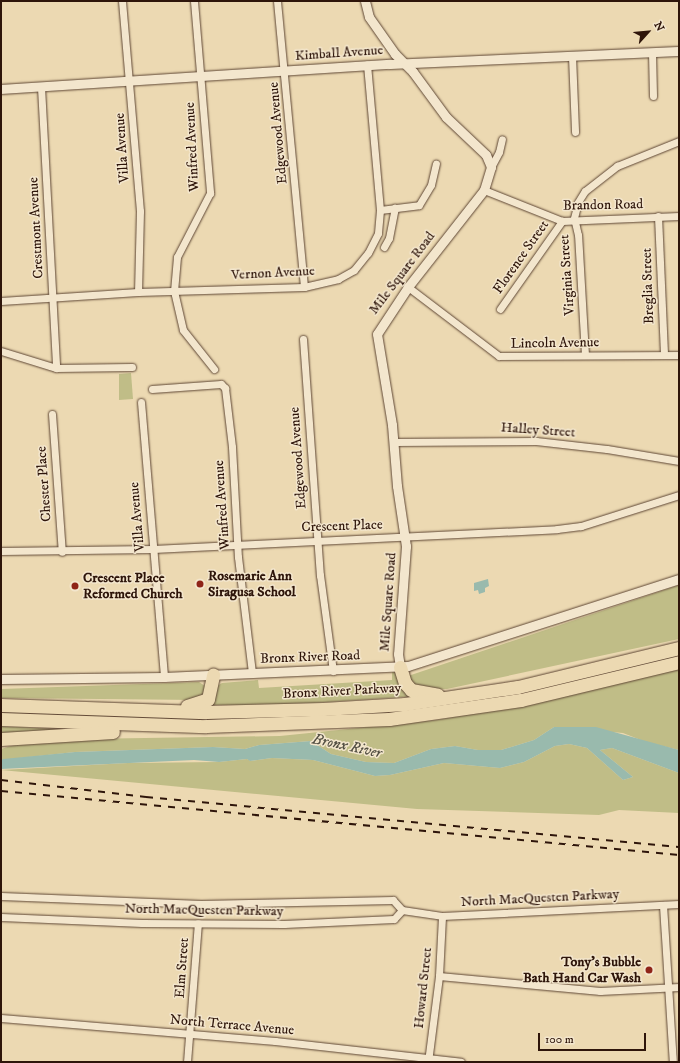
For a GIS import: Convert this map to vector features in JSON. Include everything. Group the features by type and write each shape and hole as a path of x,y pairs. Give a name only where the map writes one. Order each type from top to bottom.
{"highway":[{"name":"Bronx River Parkway","path":"1,705 148,711 324,710 405,704 463,697 576,674 679,648"},
{"path":"1,720 153,726 304,724 442,713 560,692 679,662"},
{"path":"400,666 405,683 411,690 423,694 463,697"},
{"path":"148,711 204,702 211,695 213,675"},
{"path":"1,739 101,733 153,726"}],"street":[{"name":"Villa Avenue","path":"122,1 140,211 138,292"},
{"name":"Winfred Avenue","path":"194,1 210,193 177,257 174,291 183,330 214,369"},
{"name":"Edgewood Avenue","path":"277,1 285,70 304,287"},
{"path":"365,1 371,20 446,117 486,155 492,167"},
{"name":"Kimball Avenue","path":"1,89 367,65 679,51"},
{"path":"652,52 653,96"},
{"path":"572,56 575,132"},
{"name":"Vernon Avenue","path":"1,301 138,292 304,287 338,280 361,263 378,233 380,210 367,65"},
{"name":"Crestmont Avenue","path":"41,87 56,368"},
{"path":"492,167 499,152 502,139"},
{"path":"574,218 578,202 585,191 604,174 644,154 679,141"},
{"path":"380,210 419,205 431,185 436,164"},
{"name":"Mile Square Road","path":"400,666 405,536 397,486 394,442 377,334 408,287 484,190 492,167"},
{"name":"Brandon Road","path":"484,190 562,220 574,218 679,216"},
{"path":"384,247 389,238 395,208"},
{"name":"Breglia Street","path":"658,216 664,354"},
{"name":"Virginia Street","path":"574,218 578,236 585,355"},
{"name":"Florence Street","path":"500,309 562,220"},
{"name":"Lincoln Avenue","path":"408,287 499,356 679,355"},
{"name":"Edgewood Avenue","path":"304,339 317,539 333,671"},
{"path":"1,351 56,368 132,367"},
{"name":"Winfred Avenue","path":"152,389 221,384 225,388 228,400 238,544 252,673"},
{"name":"Villa Avenue","path":"141,402 164,677"},
{"name":"Chester Place","path":"52,414 62,552"},
{"name":"Halley Street","path":"394,442 536,441 607,449 679,461"},
{"name":"Crescent Place","path":"1,551 62,552 153,549 581,526 679,495"},
{"name":"Bronx River Road","path":"1,679 164,677 333,671 400,666 432,660 679,579"},
{"name":"North MacQuesten Parkway","path":"1,896 201,904 393,900 402,910 442,916 679,904"},
{"path":"663,905 673,1062"},
{"name":"North MacQuesten Parkway","path":"1,917 198,923 374,921 394,919 402,910"},
{"name":"Howard Street","path":"428,1061 439,976 442,916"},
{"name":"Elm Street","path":"187,1062 198,923"},
{"path":"439,976 600,991 679,987"},
{"name":"North Terrace Avenue","path":"1,1018 275,1041 428,1061 461,1062"}],"shaded area":[{"path":"131,373 133,399 119,400 119,374"},
{"path":"488,579 489,586 485,588 485,592 479,594 478,590 474,591 474,583"},
{"path":"679,585 679,639 447,689 417,689 408,676"},
{"path":"679,668 679,750 646,742 623,733 554,727 534,740 501,750 478,750 455,746 431,749 394,763 366,762 331,754 311,741 259,745 245,749 213,747 75,752 1,760 1,749 24,742 81,739 280,736 436,720 551,700"},
{"path":"392,672 396,672 417,696 284,705 209,705 217,686 222,683 258,680 259,688 392,680"},
{"path":"199,682 208,688 198,700 1,698 1,689"},
{"path":"1,726 74,730 1,734"},
{"path":"554,727 596,727 679,750 679,773 612,748 600,750 633,777 623,780 587,748 569,744 555,746 524,762 500,768 444,763 390,775 375,776 313,760 272,758 250,761 247,759 219,762 194,760 1,769 1,760 3,759 75,752 213,747 245,749 259,745 311,741 331,754 366,762 394,763 431,749 455,746 478,750 501,750 534,740"},
{"path":"569,744 587,748 623,780 633,777 600,750 612,748 679,773 679,813 619,810 599,815 417,809 1,770 128,763 219,762 247,759 251,761 272,758 313,760 375,776 390,775 444,763 500,768 524,762 555,746"}],"railway":[{"path":"1,780 146,797 679,847"},
{"path":"1,791 679,855"}],"place":[{"name":"Rosemarie Ann Siragusa School","path":"200,584"},
{"name":"Crescent Place Reformed Church","path":"75,586"},
{"name":"Tony's Bubble Bath Hand Car Wash","path":"649,970"}],"water label":[{"name":"Bronx River","path":"347,746"}]}
